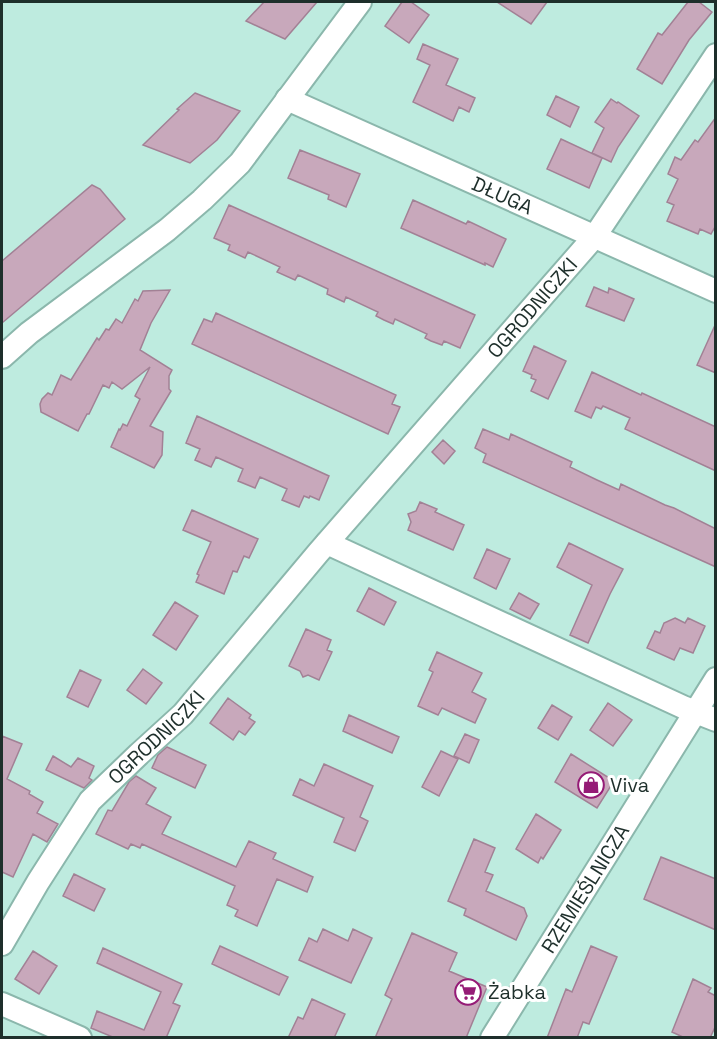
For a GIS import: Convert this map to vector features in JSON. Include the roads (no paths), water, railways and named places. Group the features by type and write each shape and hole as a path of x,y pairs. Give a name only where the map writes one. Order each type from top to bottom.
{"street":[{"path":"2,357 29,333 167,230 240,163 360,2"},
{"name":"OGRODNICZKI","path":"2,944 38,882 90,801 183,714 327,543 595,236 716,55"},
{"name":"DŁUGA","path":"287,99 716,291"},
{"path":"327,543 716,720"},
{"name":"RZEMIEŚLNICZA","path":"492,1038 716,679"},
{"path":"2,1004 80,1038"}],"place":[{"name":"Viva","path":"591,785"},
{"name":"Żabka","path":"468,992"}]}
